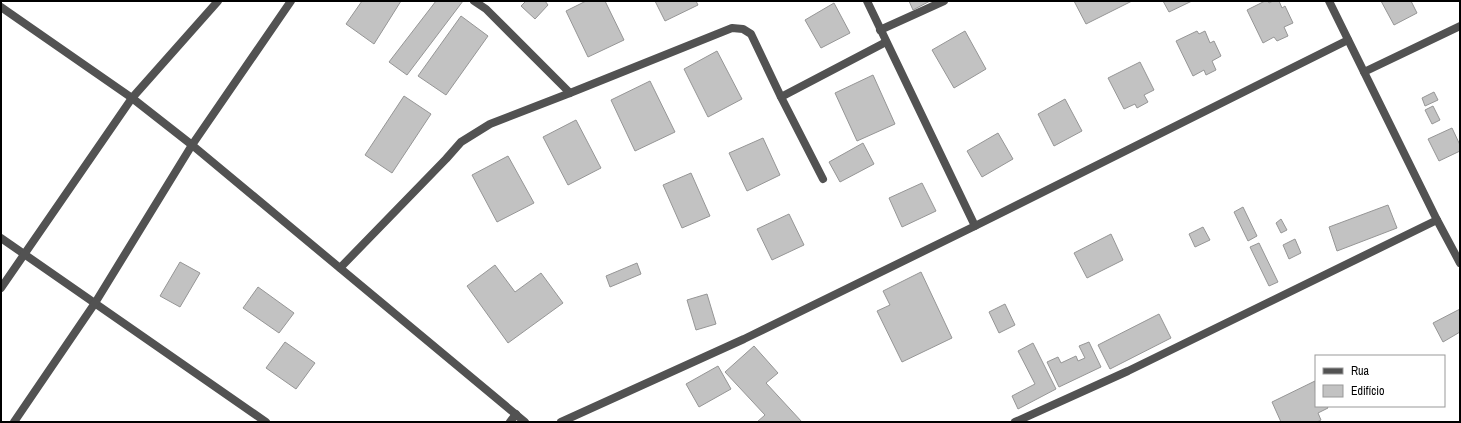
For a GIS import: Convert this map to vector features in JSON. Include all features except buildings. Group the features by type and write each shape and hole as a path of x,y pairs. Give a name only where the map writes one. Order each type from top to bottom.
{"street":[{"path":"1,288 132,98 218,1"},
{"path":"14,422 95,303 192,145 291,1"},
{"path":"474,1 486,9 570,93"},
{"path":"867,1 975,226"},
{"path":"880,30 944,1"},
{"path":"1329,1 1437,220 1460,263"},
{"path":"1,7 132,98 192,145 525,422"},
{"path":"1364,72 1460,26"},
{"path":"340,268 446,160 461,142 490,124 732,28 743,29 751,34 780,98 823,179"},
{"path":"561,422 744,339 975,226 1348,40"},
{"path":"780,98 886,42"},
{"path":"1014,422 1128,371 1437,220"},
{"path":"1,238 266,422"},
{"path":"510,422 516,414"}]}
